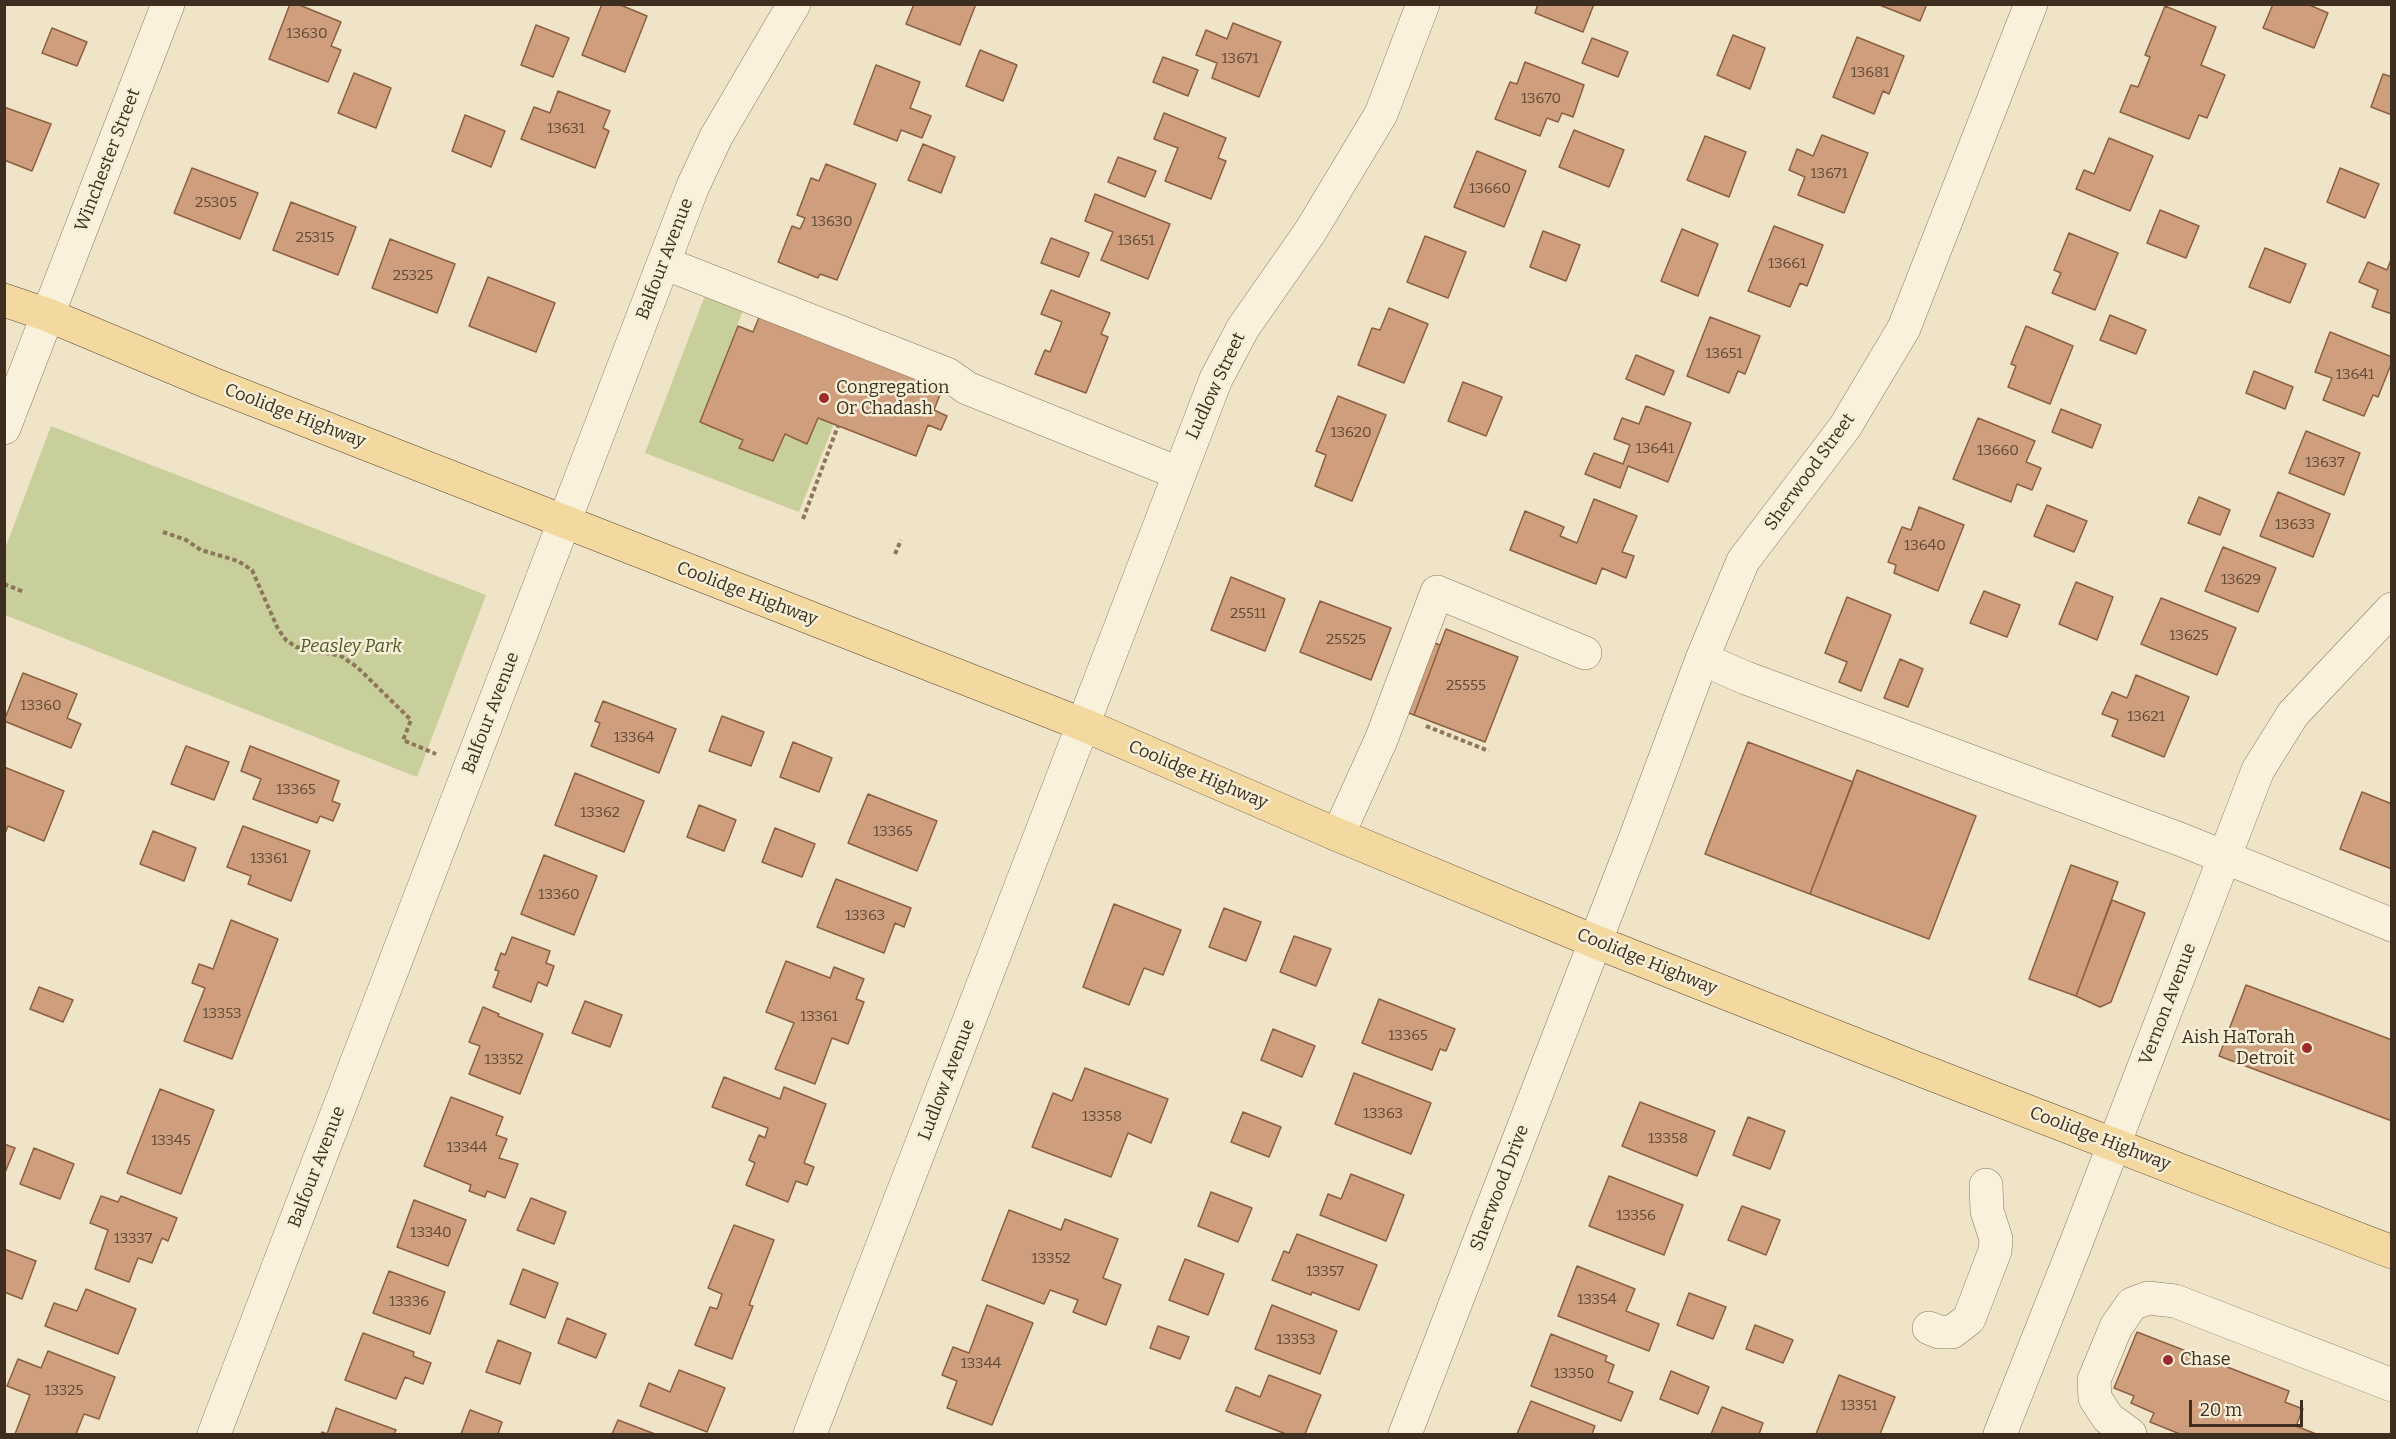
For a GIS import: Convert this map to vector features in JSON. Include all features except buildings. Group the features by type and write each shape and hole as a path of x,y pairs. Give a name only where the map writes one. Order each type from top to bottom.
{"main road":[{"name":"Coolidge Highway","path":"4,300 48,315 208,382 1084,725 1338,836 1596,942 2391,1252"}],"street":[{"name":"Winchester Street","path":"4,428 168,4"},
{"name":"Balfour Avenue","path":"214,1434 693,186 716,137 794,4"},
{"name":"Ludlow Street","path":"1084,725 1216,379 1242,328 1310,232 1381,114 1423,4"},
{"name":"Sherwood Street","path":"1596,942 1702,659 1743,561 1845,427 1904,328 2031,4"},
{"path":"664,263 947,374 967,388 1178,474"},
{"path":"1338,836 1381,740 1437,592 1585,653"},
{"name":"Vernon Avenue","path":"2000,1434 2258,770 2293,714 2391,609"},
{"path":"1702,659 1746,678 2182,840 2391,925"},
{"name":"Ludlow Avenue","path":"810,1434 1084,725"},
{"name":"Sherwood Drive","path":"1405,1434 1596,942"},
{"path":"1929,1328 1939,1332 1952,1332 1969,1319 1995,1251 1996,1239 1987,1211 1986,1185"},
{"path":"2130,1434 2108,1418 2095,1398 2094,1380 2116,1327 2132,1304 2148,1298 2175,1301 2391,1386"}],"path":[{"path":"803,519 838,426"},
{"path":"164,532 186,540 201,550 238,561 252,570 278,629 286,640 296,647 341,656 357,667 411,720 403,740 470,767"},
{"path":"895,554 901,540"},
{"path":"4,584 24,592"},
{"path":"1425,726 1489,751"}],"green space":[{"path":"707,290 745,305 700,422 743,440 739,448 773,461 785,434 807,443 818,418 834,424 799,512 645,453"},
{"name":"Peasley Park","path":"51,426 486,595 417,777 5,615 5,549"}],"place":[{"name":"Congregation Or Chadash","path":"824,398"},
{"name":"Aish HaTorah Detroit","path":"2307,1048"},
{"name":"Chase","path":"2168,1360"}]}
